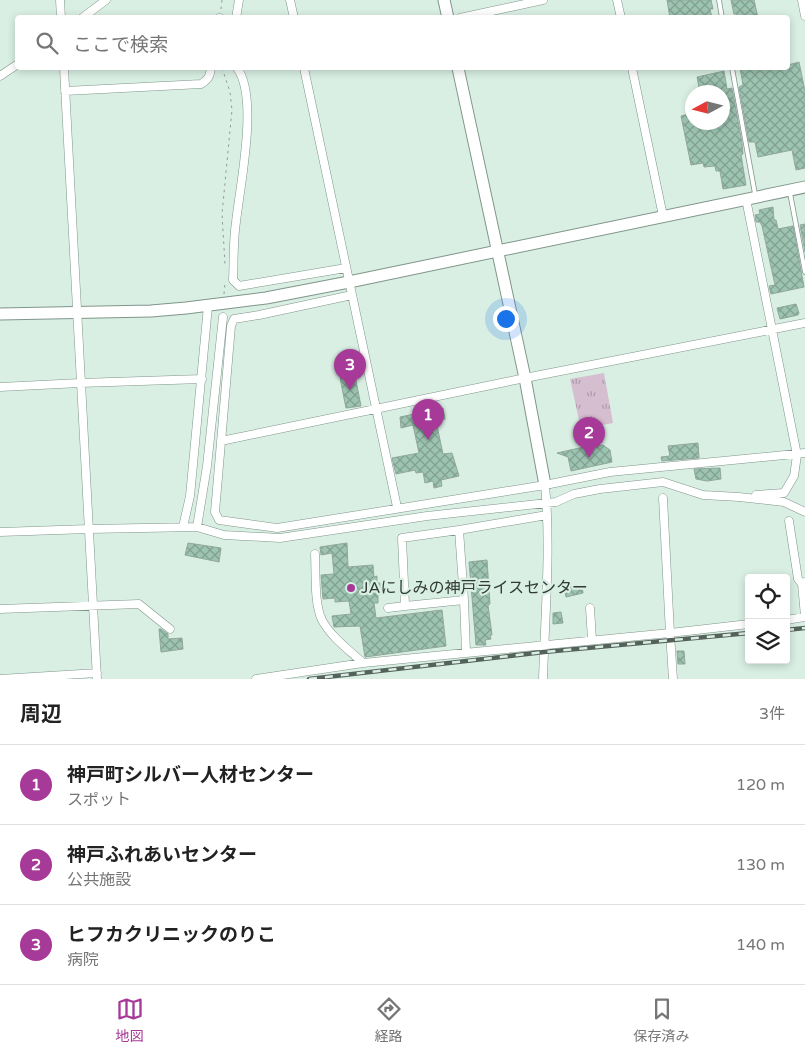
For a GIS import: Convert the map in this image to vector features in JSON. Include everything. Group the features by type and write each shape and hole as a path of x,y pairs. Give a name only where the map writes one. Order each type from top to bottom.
{"street":[{"path":"60,0 61,15"},
{"path":"86,15 106,0"},
{"path":"236,15 239,0"},
{"path":"290,0 293,15"},
{"path":"444,0 447,15"},
{"path":"474,15 543,0"},
{"path":"617,0 620,15"},
{"path":"802,0 805,16"},
{"path":"0,76 15,66"},
{"path":"0,679 97,676 64,70"},
{"path":"65,90 200,84 207,81 211,70"},
{"path":"238,70 245,83 248,108 235,225 233,280 238,286 346,268"},
{"path":"304,70 397,507"},
{"path":"458,70 525,378 545,485 547,515 543,679"},
{"path":"632,70 663,216"},
{"path":"0,314 152,311 224,304 349,282 805,187"},
{"path":"739,497 784,493 794,476 801,454 771,329 751,198"},
{"path":"352,295 259,316 234,319 231,326 215,512 219,520 277,528 397,507 545,485 610,472 801,454"},
{"path":"183,527 190,496 208,306"},
{"path":"196,527 207,466 223,317"},
{"path":"221,441 525,378 805,323"},
{"path":"0,387 202,379"},
{"path":"0,532 89,528 196,527 224,535 280,538 427,516 556,502 574,494 600,489 663,482 703,495 784,502 805,512"},
{"path":"663,498 672,679"},
{"path":"405,606 402,538 547,515"},
{"path":"789,521 798,579 804,583 805,617 790,619"},
{"path":"459,530 466,652"},
{"path":"315,554 318,605 322,620 333,636 363,663"},
{"path":"388,608 464,600"},
{"path":"0,609 93,604 139,604 170,629"},
{"path":"590,608 592,640"},
{"path":"256,679 363,663 745,624"}],"lane":[{"path":"719,0 722,15"},
{"path":"732,70 751,198"},
{"path":"790,190 805,272"}],"path":[{"path":"220,15 222,0"},
{"path":"223,70 230,92 232,110 222,214 225,270"},
{"path":"224,304 226,280"}],"green space":[{"path":"604,373 613,423 581,429 570,379"}],"building":[{"path":"667,0 711,0 713,9 710,9 711,15 670,15"},
{"path":"731,0 754,0 757,15 734,14"},
{"path":"799,62 805,91 805,168 796,170 792,150 758,157 755,142 749,142 739,87 743,85 740,70 790,70 790,64"},
{"path":"724,71 726,85 699,85 697,77"},
{"path":"730,88 732,88 742,143 743,154 741,155 746,185 723,189 720,171 716,171 715,166 704,167 703,163 691,165 681,116 685,115 685,130 730,130"},
{"path":"773,207 774,220 776,220 778,229 793,226 804,287 771,294 769,286 775,285 762,226 760,222 756,222 755,215 760,214 759,210"},
{"path":"805,224 805,252 800,225"},
{"path":"796,304 798,315 780,319 777,308"},
{"path":"349,375 350,377 355,376 361,406 346,408 340,378"},
{"path":"443,408 445,419 436,421 443,454 452,453 459,476 441,480 442,486 434,488 433,481 425,483 423,472 416,473 415,470 396,474 392,458 419,453 413,425 401,428 400,417"},
{"path":"698,443 699,458 662,461 661,457 670,456 668,446"},
{"path":"597,444 597,446 603,445 610,450 612,462 571,471 568,457 557,453"},
{"path":"720,468 721,479 707,481 696,479 694,469"},
{"path":"188,543 221,548 219,562 185,555"},
{"path":"347,543 348,567 373,565 374,577 377,576 377,583 380,583 381,594 378,594 378,603 374,603 376,618 442,610 446,646 365,657 360,626 334,627 332,616 351,614 349,601 335,602 335,598 323,599 321,575 334,574 332,553 321,555 320,547"},
{"path":"487,560 490,604 488,605 492,635 490,635 491,639 485,640 486,645 476,645 469,562"},
{"path":"582,585 583,593 566,597 564,588"},
{"path":"561,612 563,623 553,624 553,613"},
{"path":"159,629 168,634 168,639 182,638 183,649 161,652"},
{"path":"677,651 684,651 685,664 678,664"}],"railway":[{"path":"790,630 805,628"},
{"path":"309,679 544,652 745,633"}],"place":[{"name":"ヒフカクリニックのりこ","path":"350,390"},
{"name":"神戸町シルバー人材センター","path":"428,440"},
{"name":"神戸ふれあいセンター","path":"589,458"},
{"name":"JAにしみの神戸ライスセンター","path":"351,588"}]}
